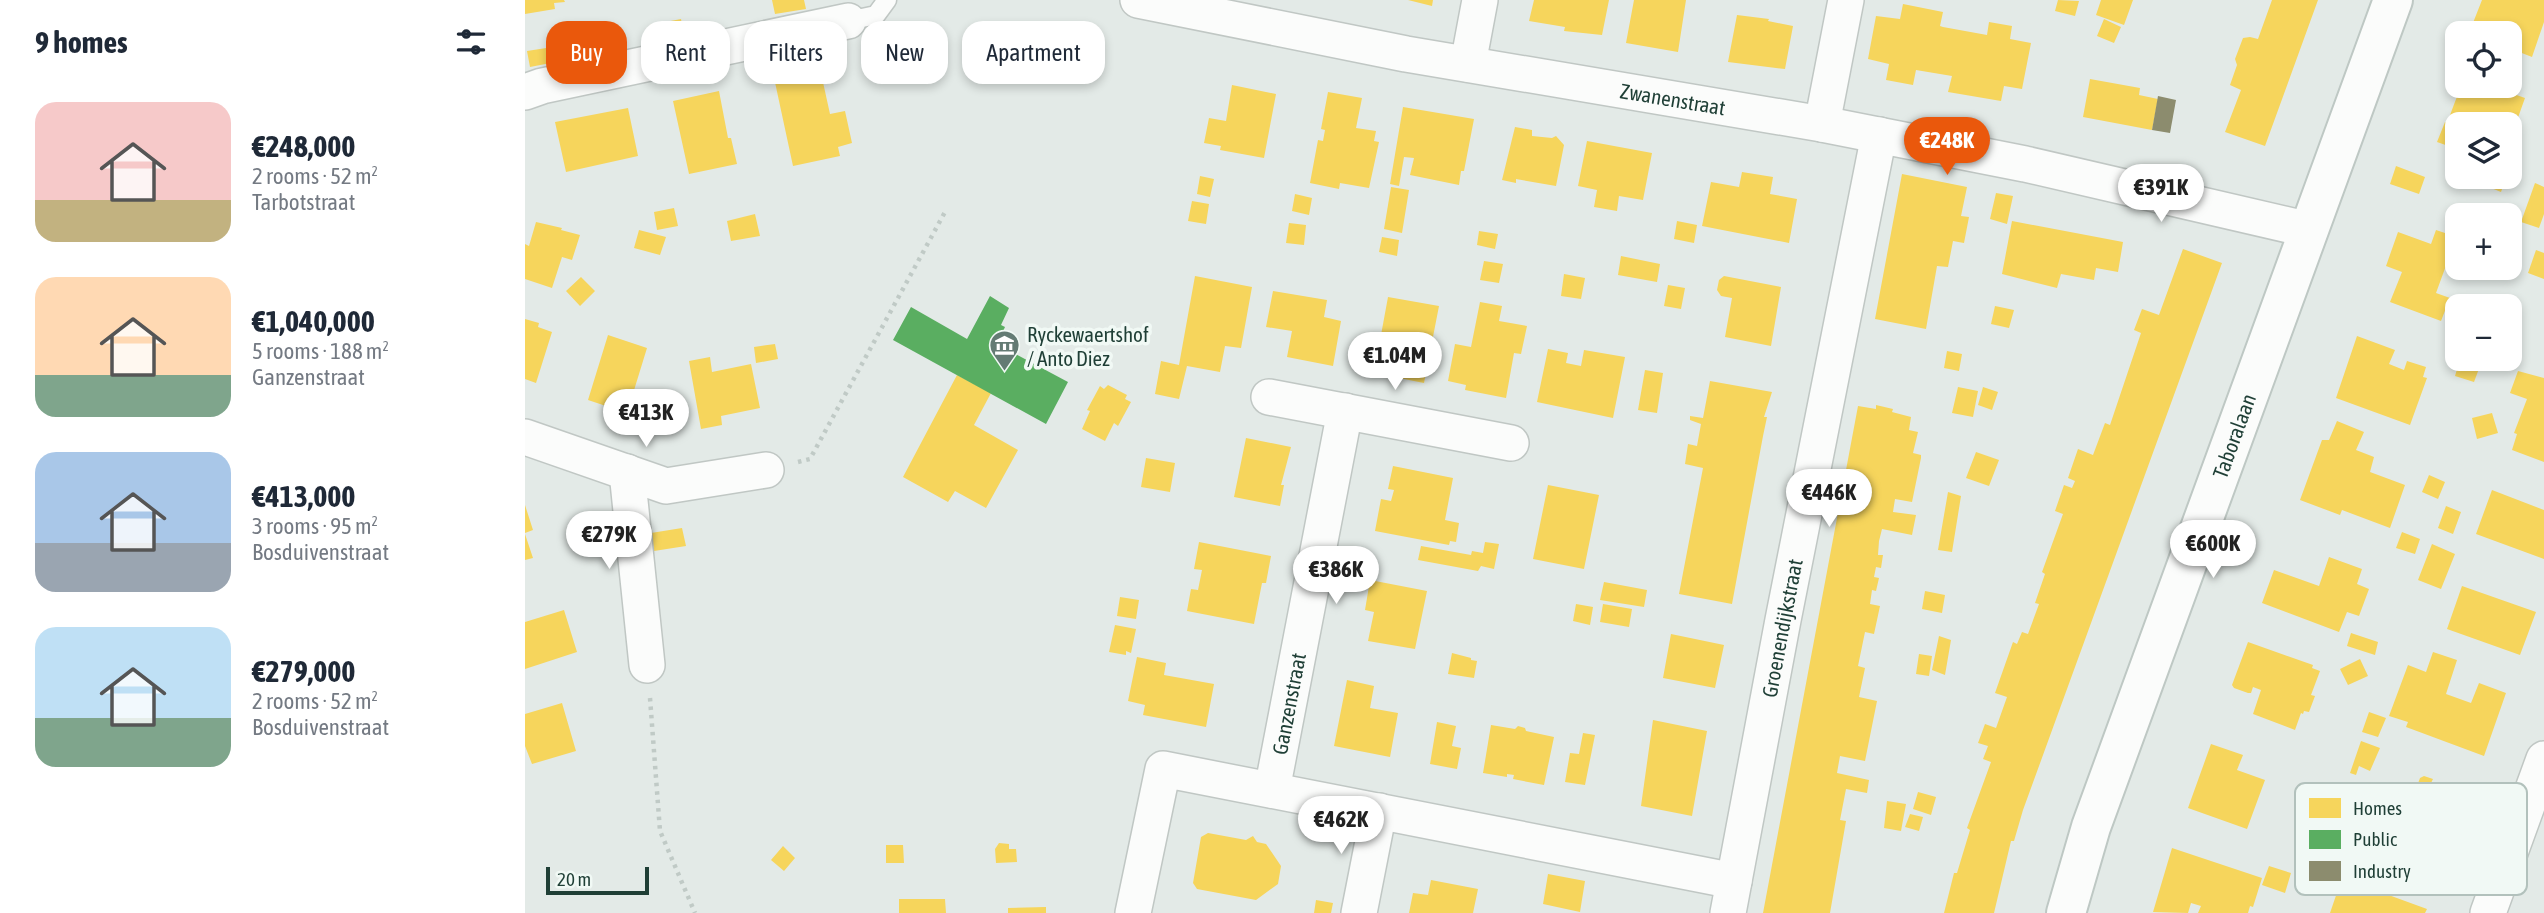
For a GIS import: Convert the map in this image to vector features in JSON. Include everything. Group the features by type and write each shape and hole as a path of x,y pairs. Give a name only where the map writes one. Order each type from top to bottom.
{"street":[{"name":"Zwanenstraat","path":"1137,0 1468,64 1879,135 2025,164 2310,230"},
{"path":"1468,64 1480,0"},
{"path":"1822,124 1846,0"},
{"name":"Taboralaan","path":"2066,913 2091,827 2393,0"},
{"path":"525,92 567,80 848,21"},
{"name":"Groenendijkstraat","path":"1731,897 1879,135"},
{"path":"1269,397 1511,443"},
{"name":"Ganzenstraat","path":"1272,790 1345,411"},
{"path":"525,437 666,486 766,470"},
{"path":"627,472 647,665"},
{"path":"2527,806 2544,759"},
{"path":"1133,913 1163,769 1379,811 1731,897"},
{"path":"1359,913 1379,811"},
{"path":"2488,913 2495,895"}],"lane":[{"path":"848,21 876,15 887,0"}],"path":[{"path":"766,470 810,459 945,212"},
{"path":"647,665 660,831 695,913"}],"building: Homes":[{"path":"525,0 565,2 554,3 555,9 525,14"},
{"path":"772,0 804,0 806,9 775,14"},
{"path":"1408,0 1433,0 1432,6"},
{"path":"1534,0 1609,0 1602,35 1564,31 1565,27 1529,21"},
{"path":"1634,0 1686,0 1678,52 1626,43"},
{"path":"2058,0 2079,1 2075,16 2055,11"},
{"path":"2101,0 2133,0 2124,25 2096,15"},
{"path":"2272,0 2318,0 2265,146 2225,132 2241,90 2230,85 2237,65 2235,59 2243,38 2258,39"},
{"path":"2482,0 2544,0 2544,22 2532,57 2522,53 2522,21 2474,21"},
{"path":"1903,4 1943,12 1940,26 1943,27 1987,35 1989,22 2012,26 2010,39 2031,43 2022,89 2004,86 2001,101 1948,92 1952,76 1916,70 1913,85 1886,80 1889,64 1868,59 1876,16 1900,19"},
{"path":"1737,15 1769,19 1768,21 1793,26 1785,69 1728,62"},
{"path":"2104,19 2121,27 2114,43 2097,36"},
{"path":"546,48 546,64 530,67 527,51"},
{"path":"2090,79 2140,88 2139,95 2158,99 2152,130 2083,117"},
{"path":"775,84 823,84 830,114 845,111 852,143 838,147 840,156 793,166"},
{"path":"1232,85 1276,94 1264,158 1220,150 1221,146 1204,143 1209,118 1226,121"},
{"path":"719,91 728,138 731,138 737,164 689,174 673,101"},
{"path":"1328,92 1362,98 1356,128 1376,131 1374,141 1379,142 1369,188 1340,183 1339,189 1310,183 1318,140 1323,141 1325,130 1321,129"},
{"path":"2456,98 2525,98 2520,112 2451,112"},
{"path":"1403,107 1474,119 1459,185 1410,175 1414,158 1404,157 1399,186 1390,184"},
{"path":"628,108 638,156 566,172 555,122"},
{"path":"2445,122 2445,145 2437,142"},
{"path":"1515,127 1532,130 1532,136 1556,136 1564,145 1556,186 1516,179 1516,183 1502,180"},
{"path":"1587,141 1652,153 1643,200 1619,196 1617,211 1594,207 1597,190 1578,186"},
{"path":"2396,166 2425,177 2419,194 2390,184"},
{"path":"1742,172 1773,177 1770,194 1797,199 1789,243 1702,226 1711,182 1739,187"},
{"path":"1902,174 1967,187 1961,216 1969,217 1964,243 1953,241 1948,267 1937,266 1926,329 1875,319"},
{"path":"1200,176 1214,179 1210,197 1197,194"},
{"path":"2535,183 2544,187 2544,214 2539,228 2522,222"},
{"path":"1391,187 1409,190 1402,233 1384,229"},
{"path":"1996,193 2013,196 2007,224 1990,219"},
{"path":"1295,194 1312,198 1309,215 1292,211"},
{"path":"1192,201 1209,204 1206,224 1188,221"},
{"path":"674,208 678,226 657,230 654,212"},
{"path":"755,214 760,236 731,241 727,221"},
{"path":"1677,221 1697,225 1694,243 1674,239"},
{"path":"2012,221 2123,242 2118,272 2096,268 2094,280 2061,274 2057,288 2002,274"},
{"path":"536,222 580,235 572,260 562,257 552,288 525,279 525,244 529,246"},
{"path":"1289,223 1306,225 1304,245 1286,243"},
{"path":"639,230 666,237 660,255 634,248"},
{"path":"2436,230 2445,233 2445,268 2436,293 2445,296 2445,311 2441,321 2390,302 2402,272 2386,266 2398,232 2431,244"},
{"path":"1479,231 1498,234 1495,249 1477,245"},
{"path":"1382,237 1399,240 1397,256 1379,252"},
{"path":"2183,249 2222,263 2014,841 2011,841 1994,913 1944,913 1954,873 1957,873 1970,830 1967,828 1991,762 1983,759 1988,746 1978,743 1985,724 1996,728 2007,697 1995,693 2013,642 2017,644 2022,632 2028,634 2039,604 2035,603 2045,574 2042,572 2063,514 2055,511 2064,485 2072,488 2075,481 2068,478 2078,449 2093,455 2105,423 2110,425 2141,333 2134,330 2142,309 2159,315"},
{"path":"2536,250 2544,253 2544,279 2528,273"},
{"path":"1621,256 1660,264 1657,282 1618,275"},
{"path":"1484,261 1503,264 1499,283 1480,280"},
{"path":"1564,274 1585,278 1581,299 1561,296"},
{"path":"1195,276 1252,287 1241,348 1225,346 1220,372 1187,366 1179,399 1155,394 1161,361 1179,365"},
{"path":"1724,276 1781,287 1771,346 1725,337 1732,298 1721,296 1717,290 1719,280"},
{"path":"581,277 595,291 580,306 566,291"},
{"path":"1668,285 1685,288 1681,309 1664,306"},
{"path":"1273,291 1327,300 1324,317 1341,321 1333,366 1287,357 1292,331 1266,327"},
{"path":"1388,297 1439,306 1424,383 1374,373"},
{"path":"1480,302 1502,306 1499,321 1527,326 1521,354 1514,353 1506,398 1465,390 1466,385 1448,381 1455,344 1471,347"},
{"path":"1995,306 2014,310 2009,328 1991,324"},
{"path":"525,319 539,323 538,327 552,332 536,383 525,379"},
{"path":"608,335 647,348 627,413 588,400"},
{"path":"2357,336 2395,350 2389,364 2404,370 2407,361 2426,367 2423,377 2427,378 2410,425 2336,398"},
{"path":"775,344 778,359 756,363 754,347"},
{"path":"1548,349 1568,353 1566,363 1581,366 1584,350 1625,357 1613,418 1537,402"},
{"path":"1947,351 1962,354 1959,371 1944,368"},
{"path":"710,357 712,372 751,364 760,408 721,416 722,425 701,429 689,361"},
{"path":"1645,370 1663,373 1657,413 1638,410"},
{"path":"2456,371 2478,371 2474,382 2455,376"},
{"path":"2518,371 2544,378 2544,462 2512,450 2517,434 2514,433 2527,399 2510,393"},
{"path":"957,375 991,393 974,425 1018,450 986,508 955,491 948,502 903,477"},
{"path":"1710,381 1772,392 1764,417 1767,417 1732,604 1679,594 1703,468 1685,464 1688,444 1697,446 1701,424 1690,420 1690,416 1703,418"},
{"path":"1108,385 1127,395 1125,399 1131,402 1118,426 1114,423 1105,441 1082,429 1090,411 1087,410 1100,386 1104,389"},
{"path":"1958,387 1978,391 1973,417 1952,413"},
{"path":"1983,387 1998,392 1992,410 1978,405"},
{"path":"1876,405 1911,417 1909,430 1918,432 1913,453 1921,455 1921,458 1912,502 1895,499 1893,512 1916,515 1912,535 1882,529 1879,541 1878,555 1883,555 1881,568 1876,567 1874,577 1879,578 1876,591 1872,590 1870,604 1880,606 1874,634 1865,632 1858,666 1865,668 1859,697 1877,701 1865,761 1840,756 1837,773 1869,780 1867,793 1846,789 1840,820 1846,821 1830,913 1763,913 1858,406 1876,409"},
{"path":"2492,413 2498,433 2477,439 2472,418"},
{"path":"2337,421 2364,432 2356,450 2374,457 2370,472 2405,485 2390,528 2342,510 2340,515 2300,500 2322,440 2329,440"},
{"path":"1246,438 1291,447 1281,485 1284,485 1280,506 1234,497"},
{"path":"1976,452 1999,460 1989,486 1966,478"},
{"path":"1146,458 1175,463 1170,492 1141,487"},
{"path":"1393,466 1453,478 1445,520 1459,523 1456,542 1450,541 1449,545 1375,531 1381,499 1391,501 1394,490 1388,489"},
{"path":"2429,475 2445,482 2438,499 2422,492"},
{"path":"1548,485 1599,495 1584,569 1533,559"},
{"path":"2492,490 2544,510 2544,559 2476,534"},
{"path":"1948,492 1961,496 1952,552 1938,550"},
{"path":"525,505 533,530 525,533"},
{"path":"2446,506 2461,512 2453,534 2438,528"},
{"path":"682,528 686,546 654,551 651,533"},
{"path":"2402,532 2420,539 2415,554 2396,548"},
{"path":"525,534 533,558 525,560"},
{"path":"1199,542 1271,556 1266,583 1262,583 1254,624 1187,611 1191,589 1198,590 1202,570 1194,569"},
{"path":"1485,542 1499,544 1494,569 1481,566 1478,571 1418,560 1421,546 1471,555 1472,551 1483,553"},
{"path":"2432,544 2455,554 2441,589 2418,580"},
{"path":"2329,557 2362,569 2357,584 2369,589 2359,616 2347,612 2339,632 2262,603 2274,570 2319,586"},
{"path":"1370,580 1427,591 1415,649 1368,641 1374,612 1365,610"},
{"path":"1604,582 1647,590 1644,607 1600,600"},
{"path":"2462,586 2536,612 2520,655 2447,629"},
{"path":"1925,591 1945,595 1942,613 1922,609"},
{"path":"1120,597 1139,600 1136,619 1117,616"},
{"path":"1576,604 1593,607 1590,625 1573,621"},
{"path":"1603,604 1632,609 1629,627 1600,622"},
{"path":"564,610 577,652 525,669 525,622"},
{"path":"1115,625 1136,629 1131,653 1126,651 1126,655 1109,652"},
{"path":"2351,633 2378,642 2375,655 2347,646"},
{"path":"1671,634 1724,645 1715,688 1663,678"},
{"path":"1939,636 1951,640 1945,675 1932,670"},
{"path":"2248,642 2313,665 2312,668 2320,671 2311,695 2315,696 2309,712 2301,713 2295,730 2253,714 2261,690 2253,687 2251,693 2248,693 2232,685"},
{"path":"2433,652 2457,660 2446,694 2471,703 2479,683 2506,693 2484,756 2406,727 2408,722 2389,716 2408,665 2426,672"},
{"path":"1452,653 1477,661 1474,678 1448,674"},
{"path":"1919,654 1932,656 1929,676 1916,674"},
{"path":"1137,657 1166,663 1164,675 1214,684 1206,727 1143,715 1145,705 1128,701"},
{"path":"2360,659 2368,676 2348,685 2340,669"},
{"path":"1347,680 1374,686 1370,708 1398,713 1390,757 1334,746"},
{"path":"562,703 576,751 532,764 525,746 525,714"},
{"path":"2369,712 2386,718 2378,737 2362,732"},
{"path":"1653,720 1707,731 1692,816 1641,806"},
{"path":"1437,722 1456,726 1452,746 1461,748 1457,769 1430,764"},
{"path":"1491,725 1515,729 1518,726 1526,731 1554,737 1544,785 1513,779 1514,775 1507,774 1507,777 1483,773"},
{"path":"1583,733 1595,735 1585,785 1565,782 1570,753 1579,754"},
{"path":"2361,741 2380,748 2370,771 2359,766 2356,775 2350,773"},
{"path":"2211,744 2243,755 2237,770 2265,780 2247,829 2188,808"},
{"path":"2424,776 2433,779 2431,783 2418,783"},
{"path":"1918,792 1936,797 1931,815 1913,809"},
{"path":"1887,801 1906,804 1901,831 1884,828"},
{"path":"1910,814 1923,817 1919,831 1905,827"},
{"path":"1208,833 1246,840 1253,836 1257,842 1266,844 1281,866 1278,884 1256,900 1197,889 1193,883 1201,837"},
{"path":"999,843 1009,844 1009,849 1016,849 1017,862 996,863 995,849"},
{"path":"886,845 903,845 904,863 886,863"},
{"path":"783,846 795,858 784,871 771,860"},
{"path":"2172,848 2262,878 2253,907 2250,906 2248,913 2198,913 2201,906 2191,903 2188,913 2153,912"},
{"path":"2269,866 2291,873 2285,893 2262,885"},
{"path":"1548,874 1585,881 1580,912 1543,904"},
{"path":"1431,880 1478,889 1473,913 1409,913 1413,893 1428,895"},
{"path":"2336,895 2389,895 2427,909 2425,913 2330,913"},
{"path":"899,899 945,899 946,913 899,913"},
{"path":"1316,900 1333,903 1331,913 1314,913"},
{"path":"1046,907 1046,913 1008,913 1008,908"}],"building: Public":[{"path":"990,296 1009,308 1001,325 1005,327 997,344 1068,382 1046,424 893,340 911,307 967,339"}],"building: Industry":[{"path":"2158,96 2176,100 2170,133 2152,130"}],"place":[{"name":"Ryckewaertshof / Anto Diez","path":"1004,373"}]}
